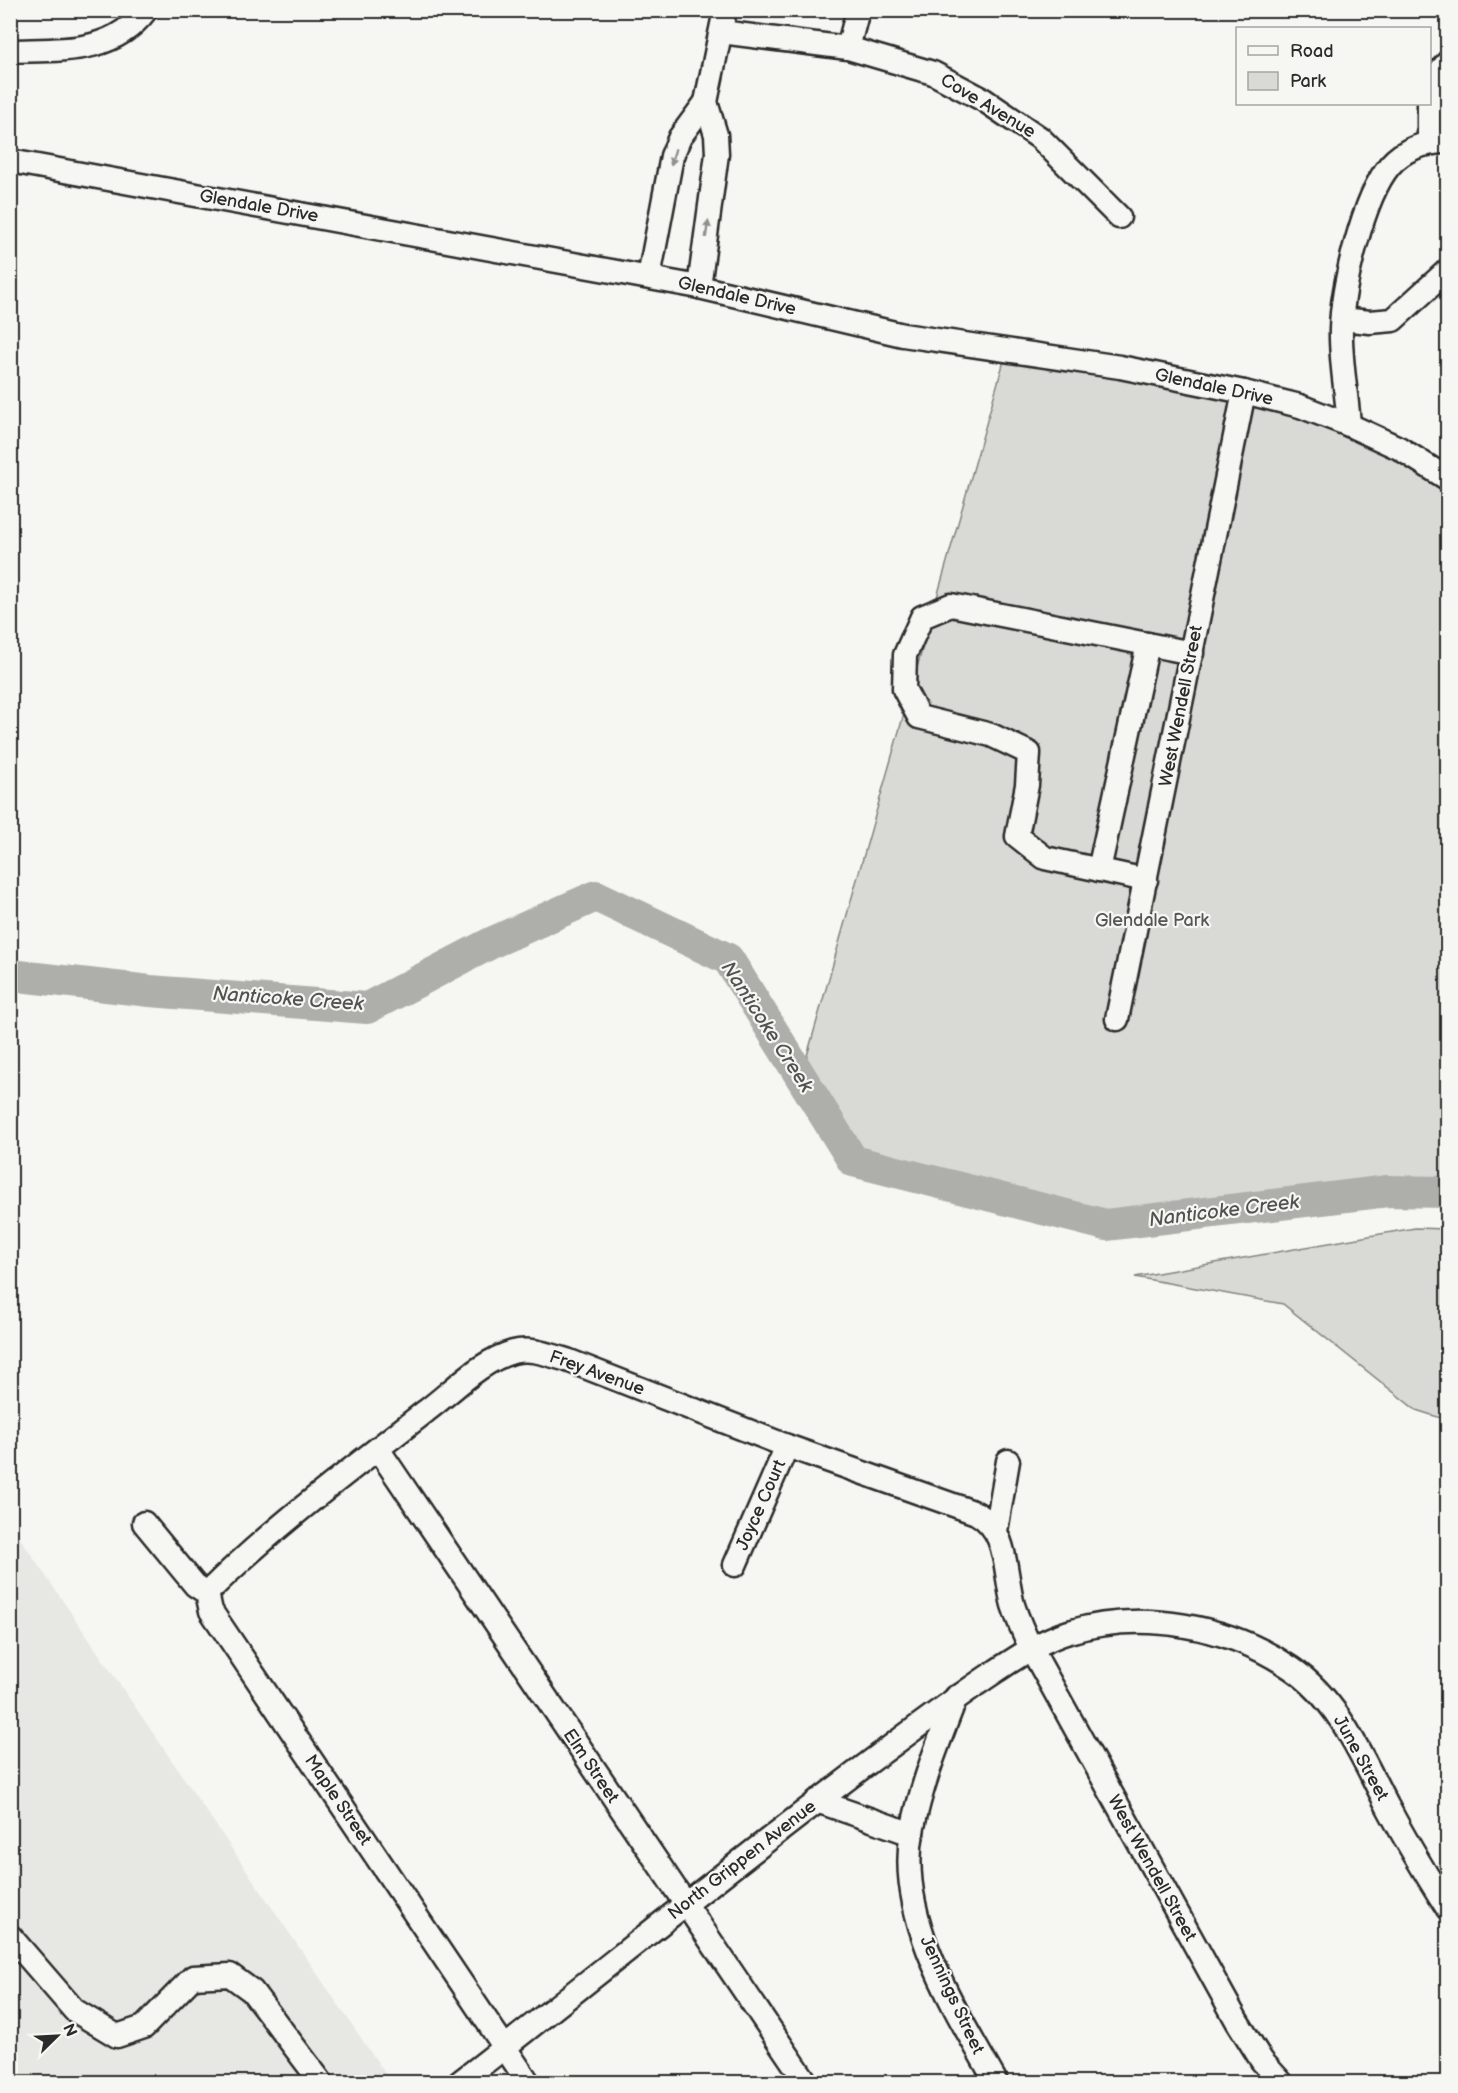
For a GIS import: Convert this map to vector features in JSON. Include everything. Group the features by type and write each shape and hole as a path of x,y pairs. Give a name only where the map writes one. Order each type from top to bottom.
{"street":[{"path":"10,51 84,48 111,40 133,27 146,10"},
{"path":"848,48 858,10"},
{"path":"649,277 672,156 680,137 706,102 723,21"},
{"name":"Cove Avenue","path":"723,21 848,48 933,73 1005,112 1059,155 1119,217"},
{"path":"1431,87 1432,80 1448,62"},
{"path":"699,287 717,154 716,135 706,102"},
{"path":"1349,425 1342,319 1345,281 1359,236 1381,180 1403,154 1438,142 1430,105"},
{"name":"Glendale Drive","path":"10,161 649,277 903,334 1120,367 1244,392 1300,406 1349,425 1399,448 1448,479"},
{"path":"1342,319 1370,322 1393,320 1448,270"},
{"name":"West Wendell Street","path":"1117,1019 1244,392"},
{"path":"1146,880 1045,858 1017,836 1027,784 1029,753 991,735 919,717 904,689 905,656 922,617 951,605 1192,653"},
{"path":"1099,870 1148,644"},
{"name":"Frey Avenue","path":"207,1593 242,1558 491,1361 514,1352 532,1350 567,1360 788,1446 976,1513 988,1520 999,1536"},
{"name":"Joyce Court","path":"735,1565 788,1446"},
{"name":"Elm Street","path":"378,1449 806,2082"},
{"path":"999,1536 1008,1461"},
{"name":"Maple Street","path":"144,1523 195,1585 207,1593 211,1611 528,2082"},
{"name":"West Wendell Street","path":"999,1536 1013,1603 1031,1648 1237,2021 1262,2061 1281,2082"},
{"name":"June Street","path":"1031,1648 1067,1632 1091,1627 1128,1623 1189,1626 1248,1644 1291,1668 1316,1688 1338,1714 1412,1851 1448,1909"},
{"name":"North Grippen Avenue","path":"460,2082 817,1801 956,1697 1031,1648"},
{"name":"Jennings Street","path":"956,1697 931,1761 912,1834 911,1889 923,1937 958,2014 996,2082"},
{"path":"817,1801 912,1834"},
{"path":"10,1936 74,2010 117,2036 144,2027 193,1977 230,1975 252,1991 321,2082"}],"shaded area":[{"path":"11,1525 391,2082 11,2082"}],"green space":[{"name":"Glendale Park","path":"1007,350 1244,392 1447,479 1447,1192 1388,1191 1106,1225 853,1161 801,1077"},
{"path":"1415,1228 1447,1229 1447,1420 1416,1410 1283,1304 1135,1277"}],"waterway":[{"name":"Nanticoke Creek","path":"10,975 150,991 367,1008 493,942 596,896 728,959 853,1161 1106,1225 1388,1191 1448,1192"}]}
